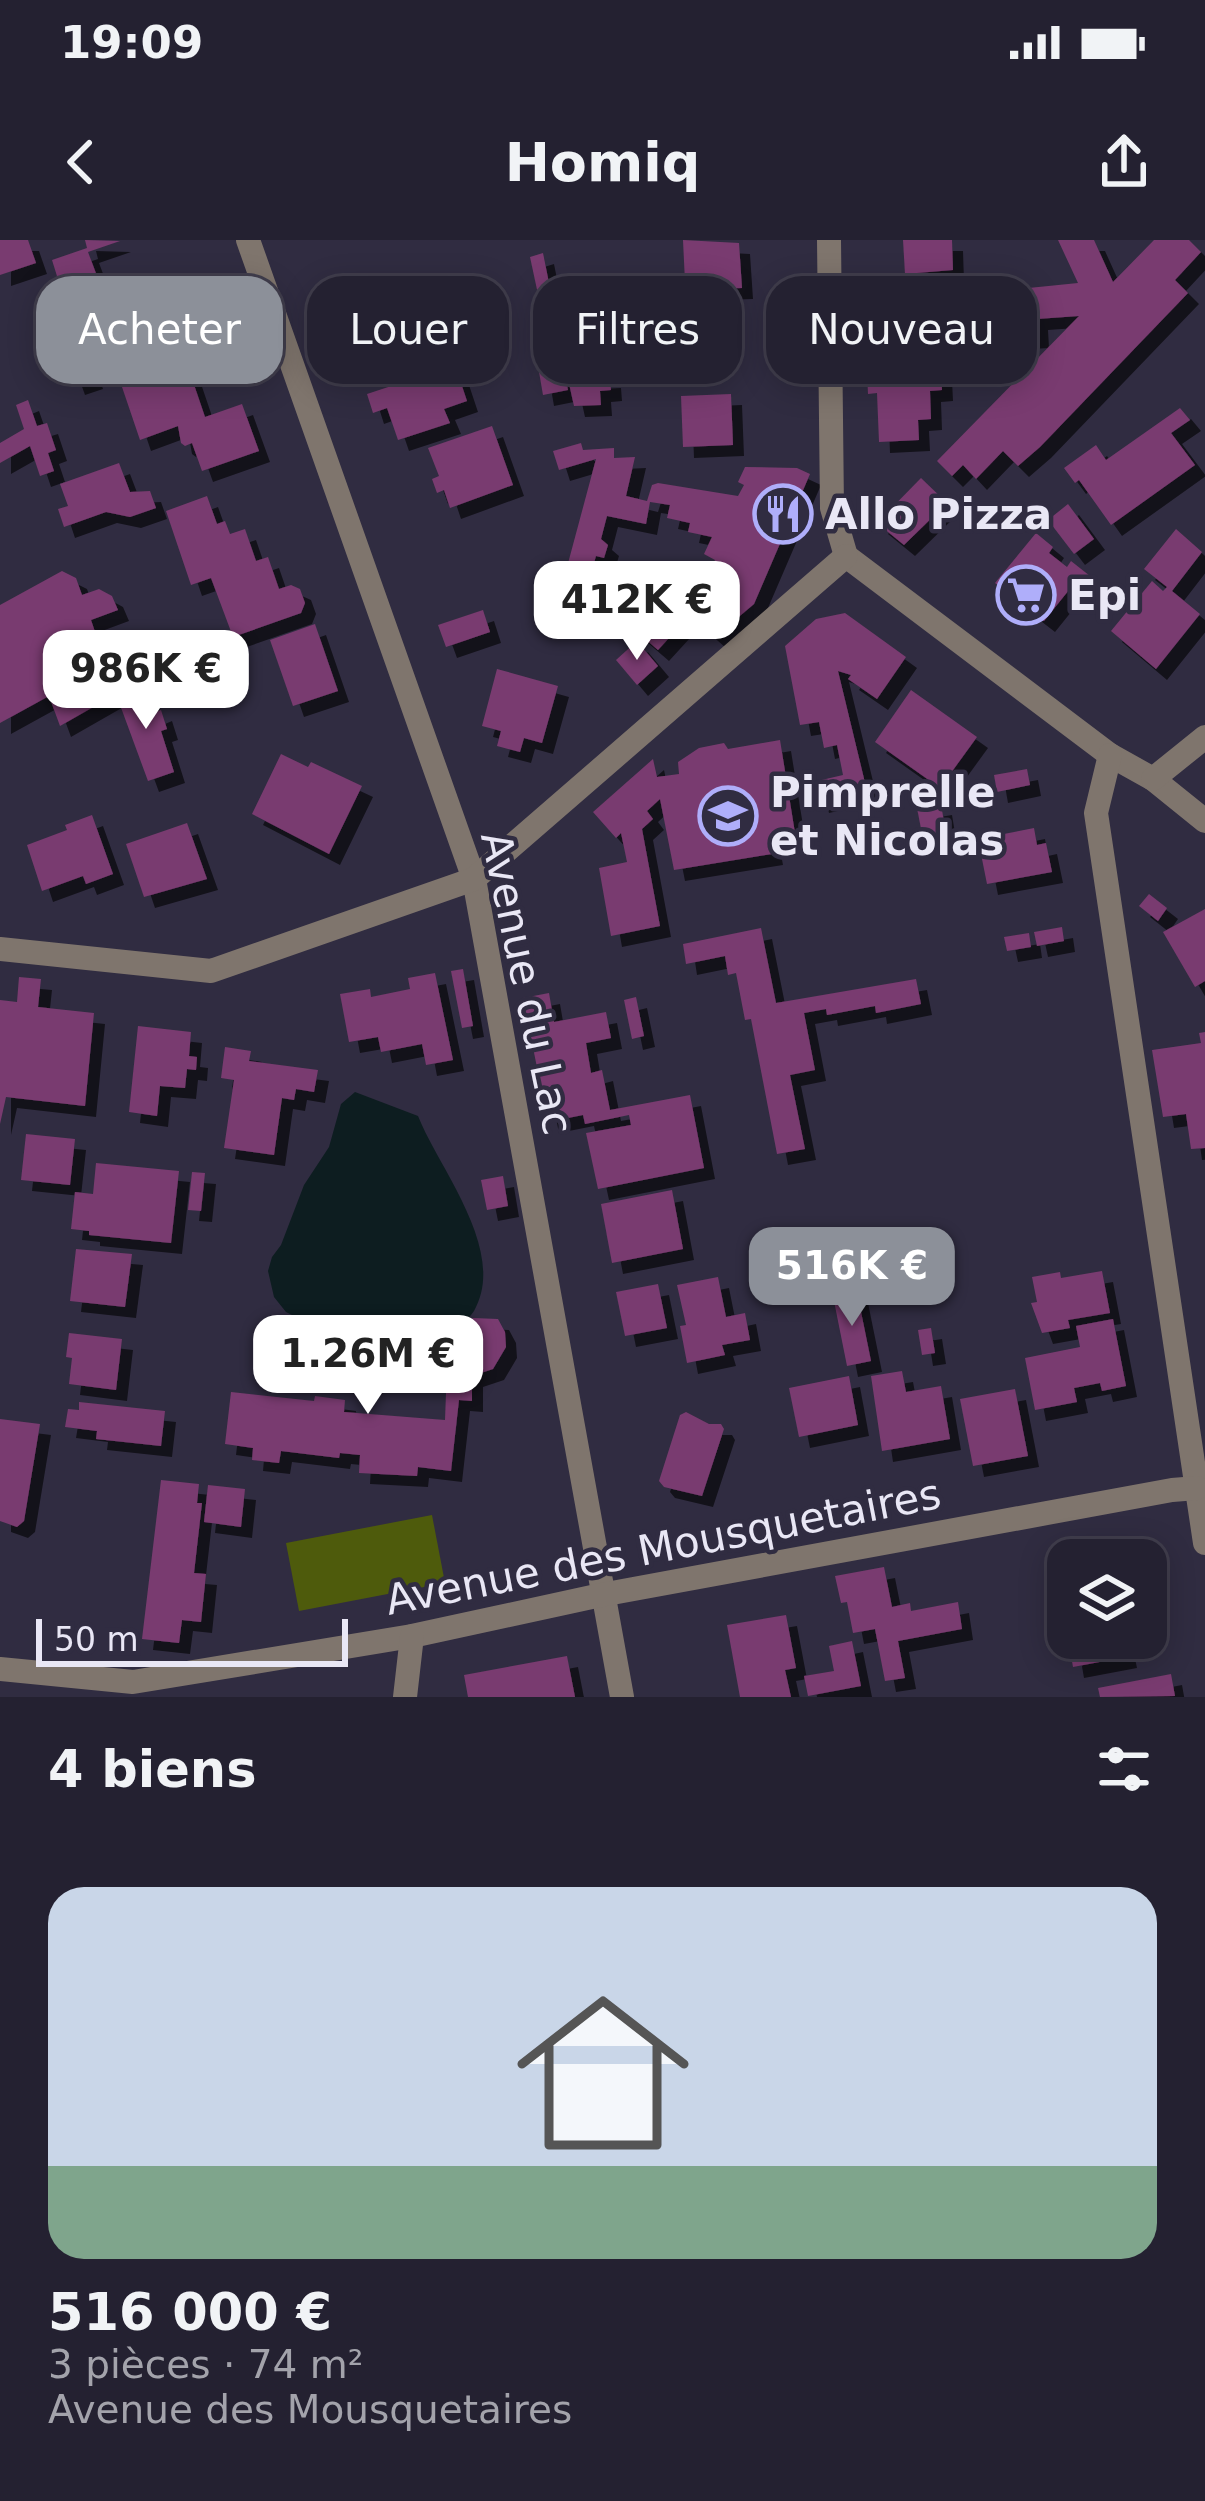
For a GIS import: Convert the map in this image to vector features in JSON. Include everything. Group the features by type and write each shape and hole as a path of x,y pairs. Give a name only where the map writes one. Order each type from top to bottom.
{"street":[{"name":"Avenue du Lac","path":"248,240 474,879 622,1697"},
{"path":"829,240 832,508 847,556 1205,821"},
{"path":"0,949 211,971 474,879 847,556"},
{"path":"1153,779 1205,737"},
{"path":"1110,754 1096,813 1205,1544"},
{"name":"Avenue des Mousquetaires","path":"0,1669 133,1682 412,1636 602,1595 1197,1488"},
{"path":"405,1697 412,1636"}],"green space":[{"path":"432,1515 445,1583 299,1611 286,1543"}],"shaded area":[{"path":"355,1092 418,1116 477,1237 482,1288 471,1315 446,1336 368,1318 306,1322 286,1312 274,1297 268,1271 272,1257 304,1185 329,1147 341,1104"}],"building":[{"path":"0,240 28,240 36,263 0,275"},
{"path":"85,240 120,241 88,252 97,276 57,276 52,260 87,248"},
{"path":"683,240 739,243 741,276 685,276"},
{"path":"903,240 952,240 953,270 905,274"},
{"path":"1058,240 1094,240 1113,282 1154,240 1189,240 1201,252 1175,280 1188,293 1040,447 1018,466 1003,451 976,479 963,465 952,476 937,461 1012,384 1037,384 1037,359 1079,316 1037,319 1037,287 1078,283"},
{"path":"543,253 548,276 534,276 530,257"},
{"path":"121,384 194,384 205,417 242,404 259,451 202,471 192,443 181,443 178,426 140,440"},
{"path":"397,384 461,384 467,401 444,409 450,423 398,440 387,408 373,413 367,394"},
{"path":"541,384 567,384 568,390 543,395"},
{"path":"569,384 611,384 611,390 600,391 601,405 574,406"},
{"path":"868,384 942,384 942,390 930,391 931,419 918,420 919,440 879,442 877,393 868,394"},
{"path":"731,394 733,445 683,447 681,396"},
{"path":"28,400 37,426 47,423 56,450 48,453 54,471 40,476 30,446 0,463 0,443 24,429 16,405"},
{"path":"1180,408 1190,420 1171,433 1195,465 1111,525 1079,480 1075,483 1064,468 1096,445 1106,460"},
{"path":"492,426 513,485 450,508 444,490 437,493 432,479 439,476 428,448"},
{"path":"581,443 583,450 614,448 614,458 635,457 626,496 647,501 652,485 658,483 738,496 745,467 797,468 810,474 754,604 715,637 690,615 658,650 630,626 661,591 672,600 699,578 705,581 715,560 704,554 712,537 688,532 690,523 667,518 670,505 650,502 646,524 607,516 601,539 608,545 604,558 596,556 586,591 599,606 581,621 551,586 563,582 596,459 559,470 553,451"},
{"path":"119,463 130,492 150,491 156,508 130,517 106,512 64,527 58,509 68,506 60,484"},
{"path":"921,478 947,503 904,545 877,523"},
{"path":"207,496 217,524 225,521 230,534 245,529 256,561 268,557 279,589 291,585 300,589 305,603 301,613 233,637 211,578 191,585 166,511"},
{"path":"1068,504 1094,539 1074,554 1048,520"},
{"path":"1176,529 1202,552 1172,591 1200,614 1156,669 1111,631 1152,581 1163,591 1167,587 1144,569"},
{"path":"1036,533 1053,547 1049,553 1067,567 1071,561 1090,576 1079,589 1073,585 1044,621 995,583"},
{"path":"62,571 76,578 82,595 99,589 112,596 118,610 91,620 116,694 60,726 49,696 0,723 0,605"},
{"path":"483,610 490,632 446,647 438,625"},
{"path":"845,613 906,657 877,699 848,679 851,675 838,671 867,791 818,802 813,782 843,775 837,745 824,748 819,722 800,725 785,646 816,619"},
{"path":"315,624 338,691 293,706 270,640"},
{"path":"637,641 658,666 637,685 616,660"},
{"path":"497,669 558,686 542,743 524,738 520,752 497,746 501,731 482,726"},
{"path":"144,685 154,713 161,710 167,729 161,731 174,772 148,781 116,694"},
{"path":"911,690 977,737 940,788 875,742"},
{"name":"Pimprelle et Nicolas","path":"780,740 795,833 769,838 772,854 674,870 660,799 647,811 653,819 642,829 660,926 611,936 599,868 627,862 621,833 616,838 593,812 653,759 657,777 679,774 678,762 699,748 724,743 728,749"},
{"path":"281,754 362,786 329,854 252,814"},
{"path":"1027,769 1030,785 997,792 994,775"},
{"path":"941,804 946,834 923,839 917,808"},
{"path":"92,815 113,874 86,884 83,876 42,891 27,845"},
{"path":"187,823 207,879 144,897 126,844"},
{"path":"1034,828 1037,845 1046,843 1052,872 987,884 978,839"},
{"path":"1149,894 1167,908 1158,921 1139,906"},
{"path":"1205,909 1205,981 1195,987 1163,932"},
{"path":"1062,927 1064,941 1037,946 1034,932"},
{"path":"761,928 776,1003 916,979 921,1004 876,1013 875,1006 827,1015 826,1009 804,1013 815,1070 790,1075 805,1149 777,1154 751,1019 745,1020 736,973 728,975 725,956 686,964 683,944"},
{"path":"1029,933 1031,947 1007,951 1004,937"},
{"path":"463,969 473,1026 462,1028 451,971"},
{"path":"435,973 453,1060 426,1065 422,1044 381,1052 378,1037 349,1042 340,994 370,989 371,997 410,989 408,978"},
{"path":"19,977 41,979 38,1007 94,1013 85,1106 6,1097 0,1124 0,1000 17,1002"},
{"path":"549,993 554,1022 606,1012 611,1038 586,1043 591,1073 602,1070 610,1110 690,1095 704,1168 598,1189 586,1133 631,1125 629,1115 585,1124 583,1115 548,1122 523,998"},
{"path":"636,997 644,1036 632,1039 624,1000"},
{"path":"138,1026 191,1032 189,1056 197,1057 196,1070 187,1069 185,1088 160,1086 157,1116 129,1112"},
{"path":"1205,1032 1205,1148 1191,1149 1186,1114 1163,1117 1152,1050 1201,1043 1199,1033"},
{"path":"225,1047 251,1051 249,1061 318,1070 314,1092 296,1089 294,1100 282,1098 274,1155 224,1148 234,1080 221,1078"},
{"path":"26,1134 75,1139 70,1185 21,1180"},
{"path":"96,1163 179,1171 171,1243 71,1229 75,1192 93,1194"},
{"path":"192,1172 205,1173 201,1211 188,1210"},
{"path":"503,1176 508,1206 487,1210 481,1180"},
{"path":"672,1190 683,1249 612,1263 601,1204"},
{"path":"76,1249 132,1254 125,1307 70,1301"},
{"path":"1102,1271 1110,1313 1068,1320 1070,1328 1042,1333 1031,1303 1037,1302 1032,1277"},
{"path":"718,1277 726,1317 745,1313 750,1340 722,1345 725,1355 687,1363 680,1326 686,1325 677,1285"},
{"path":"658,1284 667,1328 625,1336 616,1292"},
{"path":"857,1292 871,1361 847,1366 833,1296"},
{"path":"473,1318 498,1319 506,1347 493,1369 472,1376 472,1401 459,1400 451,1471 418,1467 417,1476 359,1473 360,1455 340,1453 339,1458 281,1451 279,1463 252,1460 253,1448 225,1444 231,1392 314,1401 315,1396 345,1400 344,1412 445,1420 448,1340"},
{"path":"1113,1319 1126,1386 1102,1391 1100,1383 1074,1388 1077,1402 1035,1410 1025,1358 1080,1347 1076,1326"},
{"path":"931,1328 935,1353 922,1355 918,1330"},
{"path":"69,1333 122,1339 116,1390 69,1384"},
{"path":"902,1371 906,1392 941,1386 950,1439 882,1451 871,1376"},
{"path":"849,1376 858,1425 799,1437 789,1388"},
{"path":"1015,1389 1028,1456 973,1466 960,1399"},
{"path":"79,1402 165,1411 161,1446 96,1439 97,1431 65,1427 68,1409 79,1410"},
{"path":"686,1412 724,1429 702,1496 664,1487 659,1481 680,1415"},
{"path":"0,1419 40,1424 24,1521 17,1527 0,1521"},
{"path":"161,1480 199,1484 197,1503 202,1503 194,1573 206,1574 201,1622 182,1620 179,1643 142,1639"},
{"path":"208,1485 245,1489 241,1527 204,1522"},
{"path":"884,1567 892,1607 910,1603 911,1611 958,1602 962,1629 898,1641 905,1678 885,1681 875,1629 853,1633 847,1602 841,1603 835,1576"},
{"path":"786,1615 796,1668 785,1670 791,1697 740,1697 727,1625"},
{"path":"852,1641 861,1686 808,1696 804,1676 834,1671 829,1646"},
{"path":"567,1656 575,1697 468,1697 464,1675"},
{"path":"1072,1659 1115,1659 1073,1667"},
{"path":"1171,1674 1175,1696 1100,1697 1098,1688"}],"place":[{"name":"Allo Pizza","path":"783,514"},
{"name":"Epi","path":"1026,595"},
{"name":"Pimprelle et Nicolas","path":"728,816"}]}
